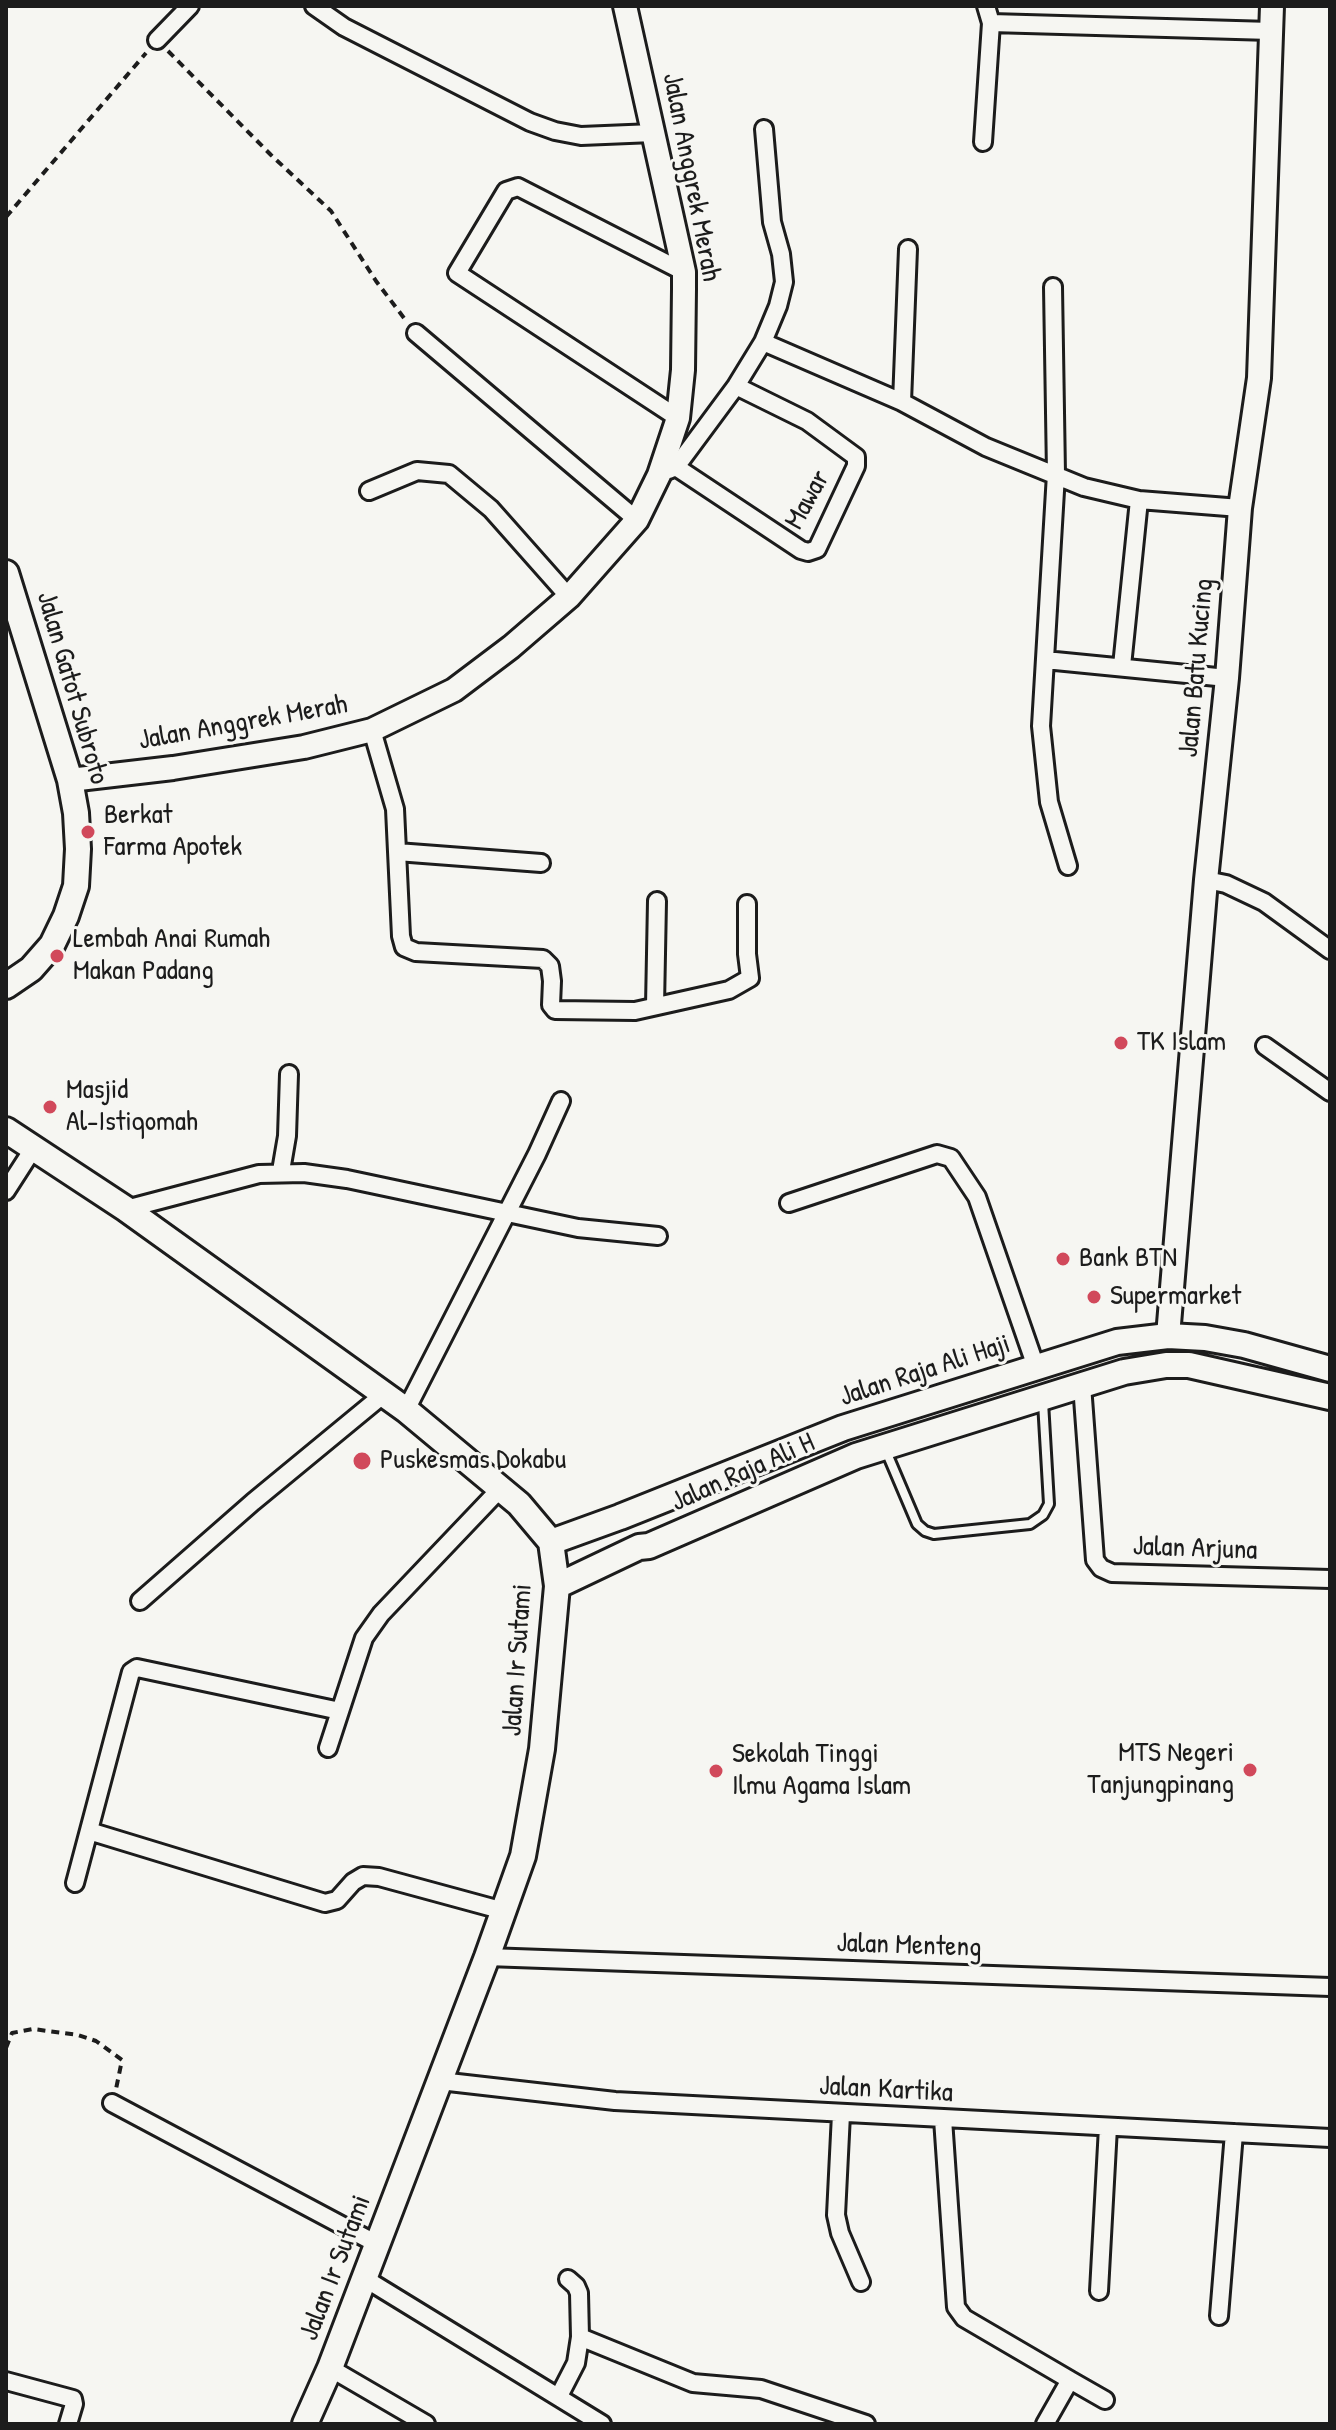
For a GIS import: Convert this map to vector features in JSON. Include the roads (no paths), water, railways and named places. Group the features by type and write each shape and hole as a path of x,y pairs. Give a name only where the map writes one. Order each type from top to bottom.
{"main road":[{"name":"Jalan Gatot Subroto","path":"6,573 70,780 78,849 76,886 52,945 31,969 6,986"},
{"path":"6,1130 126,1209 406,1410 519,1504 551,1542"},
{"name":"Jalan Raja Ali Haji","path":"551,1542 843,1428 1117,1342 1168,1336 1205,1338 1244,1345 1330,1369"},
{"path":"1205,1338 1206,1368"},
{"name":"Jalan Raja Ali H","path":"557,1586 639,1547 649,1546 856,1456 1124,1372 1166,1365 1206,1368 1330,1397"},
{"name":"Jalan Ir Sutami","path":"305,2424 330,2368 523,1856 542,1749 557,1586 551,1542"}],"street":[{"path":"157,40 190,6"},
{"path":"314,6 344,27 530,122 581,136 653,133"},
{"name":"Jalan Anggrek Merah","path":"70,780 173,768 291,749 372,730 454,690 511,647 569,597 637,520 668,471 683,370 684,272 625,6"},
{"path":"983,142 991,23 986,6"},
{"name":"Jalan Batu Kucing","path":"1168,1336 1240,508 1259,378 1272,6"},
{"path":"991,23 1271,31"},
{"path":"668,471 736,386 763,342 778,306 784,282 781,254 772,222 764,129"},
{"path":"678,418 457,273 506,191 518,187 684,272"},
{"path":"902,402 908,249"},
{"path":"1053,287 1056,474 1041,726 1049,802 1068,866"},
{"path":"416,333 637,520"},
{"path":"763,342 902,402 986,447 1084,487 1139,500 1240,508"},
{"name":"Mawar","path":"668,471 801,550 808,552 817,549 856,466 856,457 807,421 736,386"},
{"path":"369,491 417,471 449,474 491,509 569,597"},
{"path":"1122,666 1139,500"},
{"path":"1045,660 1227,678"},
{"path":"372,730 395,809 404,947 416,952 543,959 550,966 551,1005 555,1010 635,1011 729,990 750,978 747,904"},
{"path":"397,852 541,863"},
{"path":"1206,880 1226,884 1264,902 1330,950"},
{"path":"655,1006 657,901"},
{"path":"1265,1046 1330,1092"},
{"path":"281,1171 287,1136 289,1074"},
{"path":"406,1410 561,1101"},
{"path":"6,1191 33,1149"},
{"path":"789,1203 937,1154 951,1158 977,1197 1036,1367"},
{"path":"126,1209 281,1171 347,1179 578,1228 658,1236"},
{"name":"Jalan Arjuna","path":"1082,1385 1095,1560 1101,1568 1112,1573 1330,1579"},
{"path":"140,1601 384,1394"},
{"path":"328,1748 364,1638 381,1614 500,1489"},
{"path":"75,1883 128,1679 137,1668 340,1711"},
{"path":"89,1831 325,1903 337,1900 363,1876 371,1876 504,1911"},
{"name":"Jalan Menteng","path":"487,1957 1330,1987"},
{"name":"Jalan Kartika","path":"440,2081 615,2101 1330,2138"},
{"path":"112,2103 377,2244"},
{"path":"841,2114 836,2215 861,2282"},
{"path":"943,2119 956,2307 964,2318 1105,2400"},
{"path":"1099,2291 1108,2127"},
{"path":"1219,2316 1234,2133"},
{"path":"364,2278 602,2424"},
{"path":"559,2396 576,2363 580,2337 579,2293 568,2279"},
{"path":"580,2337 693,2383 761,2389 866,2424"},
{"path":"330,2368 426,2424"},
{"path":"1045,2424 1070,2380"},
{"path":"6,2381 73,2399 68,2424"}],"lane":[{"path":"884,1447 917,1524 925,1531 934,1534 1030,1524 1043,1515 1049,1504 1043,1397"}],"place":[{"name":"Berkat Farma Apotek","path":"88,832"},
{"name":"Lembah Anai Rumah Makan Padang","path":"57,956"},
{"name":"TK Islam","path":"1121,1043"},
{"name":"Masjid Al-Istiqomah","path":"50,1107"},
{"name":"Bank BTN","path":"1063,1259"},
{"name":"Supermarket","path":"1094,1297"},
{"name":"Puskesmas Dokabu","path":"362,1461"},
{"name":"MTS Negeri Tanjungpinang","path":"1250,1770"},
{"name":"Sekolah Tinggi Ilmu Agama Islam","path":"716,1771"}]}
